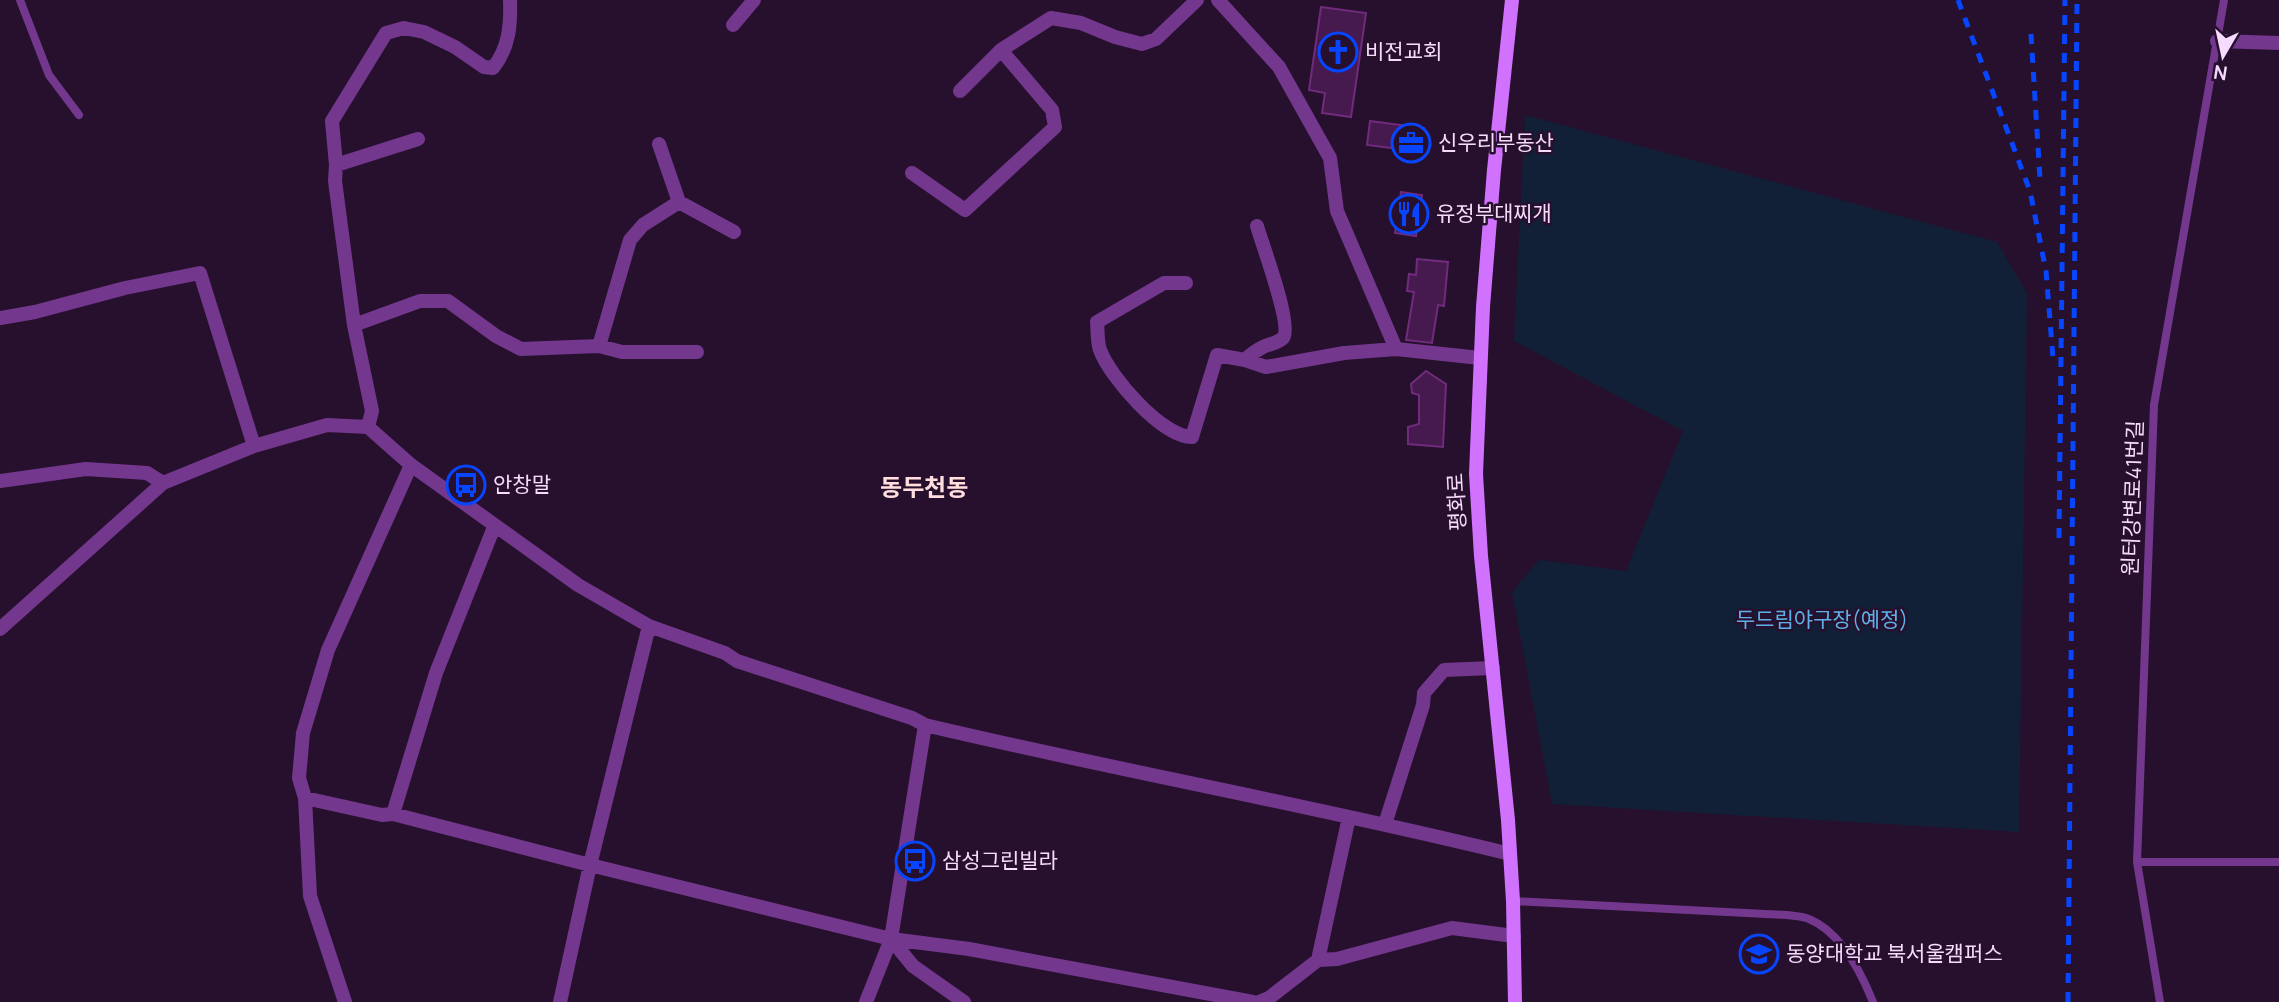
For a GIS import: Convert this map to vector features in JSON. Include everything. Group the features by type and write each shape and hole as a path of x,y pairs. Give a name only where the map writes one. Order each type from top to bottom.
{"main road":[{"name":"평화로","path":"1512,0 1494,170 1480,358 1476,474 1481,556 1510,854 1515,1002"}],"street":[{"path":"368,427 372,411 354,325 335,181 332,121 386,33 404,27 424,32 455,47 484,67 493,68 502,57 511,25 510,0"},
{"path":"733,24 754,0"},
{"path":"960,91 1001,50 1051,18 1081,23 1115,37 1143,44 1156,39 1197,0"},
{"path":"1218,0 1279,67 1330,158 1337,211 1396,349"},
{"path":"2217,41 2279,43"},
{"path":"912,173 965,211 1055,127 1052,110 1001,50"},
{"path":"336,165 418,139"},
{"path":"659,144 679,202 734,232"},
{"path":"599,346 630,240 643,225 679,202"},
{"path":"1245,360 1264,346 1276,343 1286,332 1284,316 1257,226"},
{"path":"0,318 200,273 254,446"},
{"path":"1186,283 1164,284 1097,323 1100,349 1117,378 1157,422 1183,437 1192,437 1217,355 1266,367 1344,353 1396,349 1480,358"},
{"path":"354,325 420,301 448,301 496,337 521,349 599,346 622,352 697,352"},
{"path":"0,629 163,483 254,446 327,425 368,427 411,465 494,527 578,584 649,626 725,653 737,661 912,718 925,725 1049,755 1385,824 1510,854"},
{"path":"345,1002 310,896 305,798 299,778 303,733 328,650 411,465"},
{"path":"0,481 86,469 147,473 163,483"},
{"path":"393,814 436,673 494,527"},
{"path":"560,1002 590,866 649,626"},
{"path":"1385,824 1423,705 1424,693 1444,670 1493,668"},
{"path":"866,1002 891,939 925,725"},
{"path":"305,798 393,814 590,866 891,939 969,949 1253,1002"},
{"path":"1318,960 1349,817"},
{"path":"1259,1002 1269,998 1318,960 1338,959 1452,928 1514,936"},
{"path":"891,939 913,966 964,1002"}],"lane":[{"path":"20,0 48,75 79,114"},
{"name":"원터강변로41번길","path":"2160,1002 2137,862 2154,405 2224,0"},
{"path":"2137,862 2279,862"},
{"path":"1513,901 1809,918 1841,944 1855,963 1873,1002"}],"green space":[{"name":"두드림야구장(예정)","path":"1525,115 1997,242 2027,293 2019,832 1552,804 1512,592 1539,560 1626,571 1683,431 1514,341"}],"building":[{"name":"비전교회","path":"1321,7 1366,13 1351,117 1322,113 1325,93 1309,90"},
{"path":"1370,121 1424,128 1422,152 1367,145"},
{"path":"1401,192 1422,195 1416,236 1395,233"},
{"path":"1417,259 1448,262 1444,306 1438,305 1432,343 1406,340 1414,292 1407,291 1409,274 1416,275"},
{"path":"1426,371 1446,384 1443,447 1408,444 1408,427 1419,424 1419,395 1412,393 1411,384"}],"railway":[{"path":"1958,0 2030,191 2046,271 2053,358"},
{"path":"2059,538 2065,0"},
{"path":"2068,1002 2077,0"},
{"path":"2031,34 2040,179"}],"place":[{"name":"비전교회","path":"1338,52"},
{"name":"신우리부동산","path":"1411,143"},
{"name":"유정부대찌개","path":"1409,214"},
{"name":"안창말","path":"466,485"},
{"name":"삼성그린빌라","path":"915,861"},
{"name":"동양대학교 북서울캠퍼스","path":"1759,954"}],"district":[{"name":"동두천동","path":"924,488"}]}
